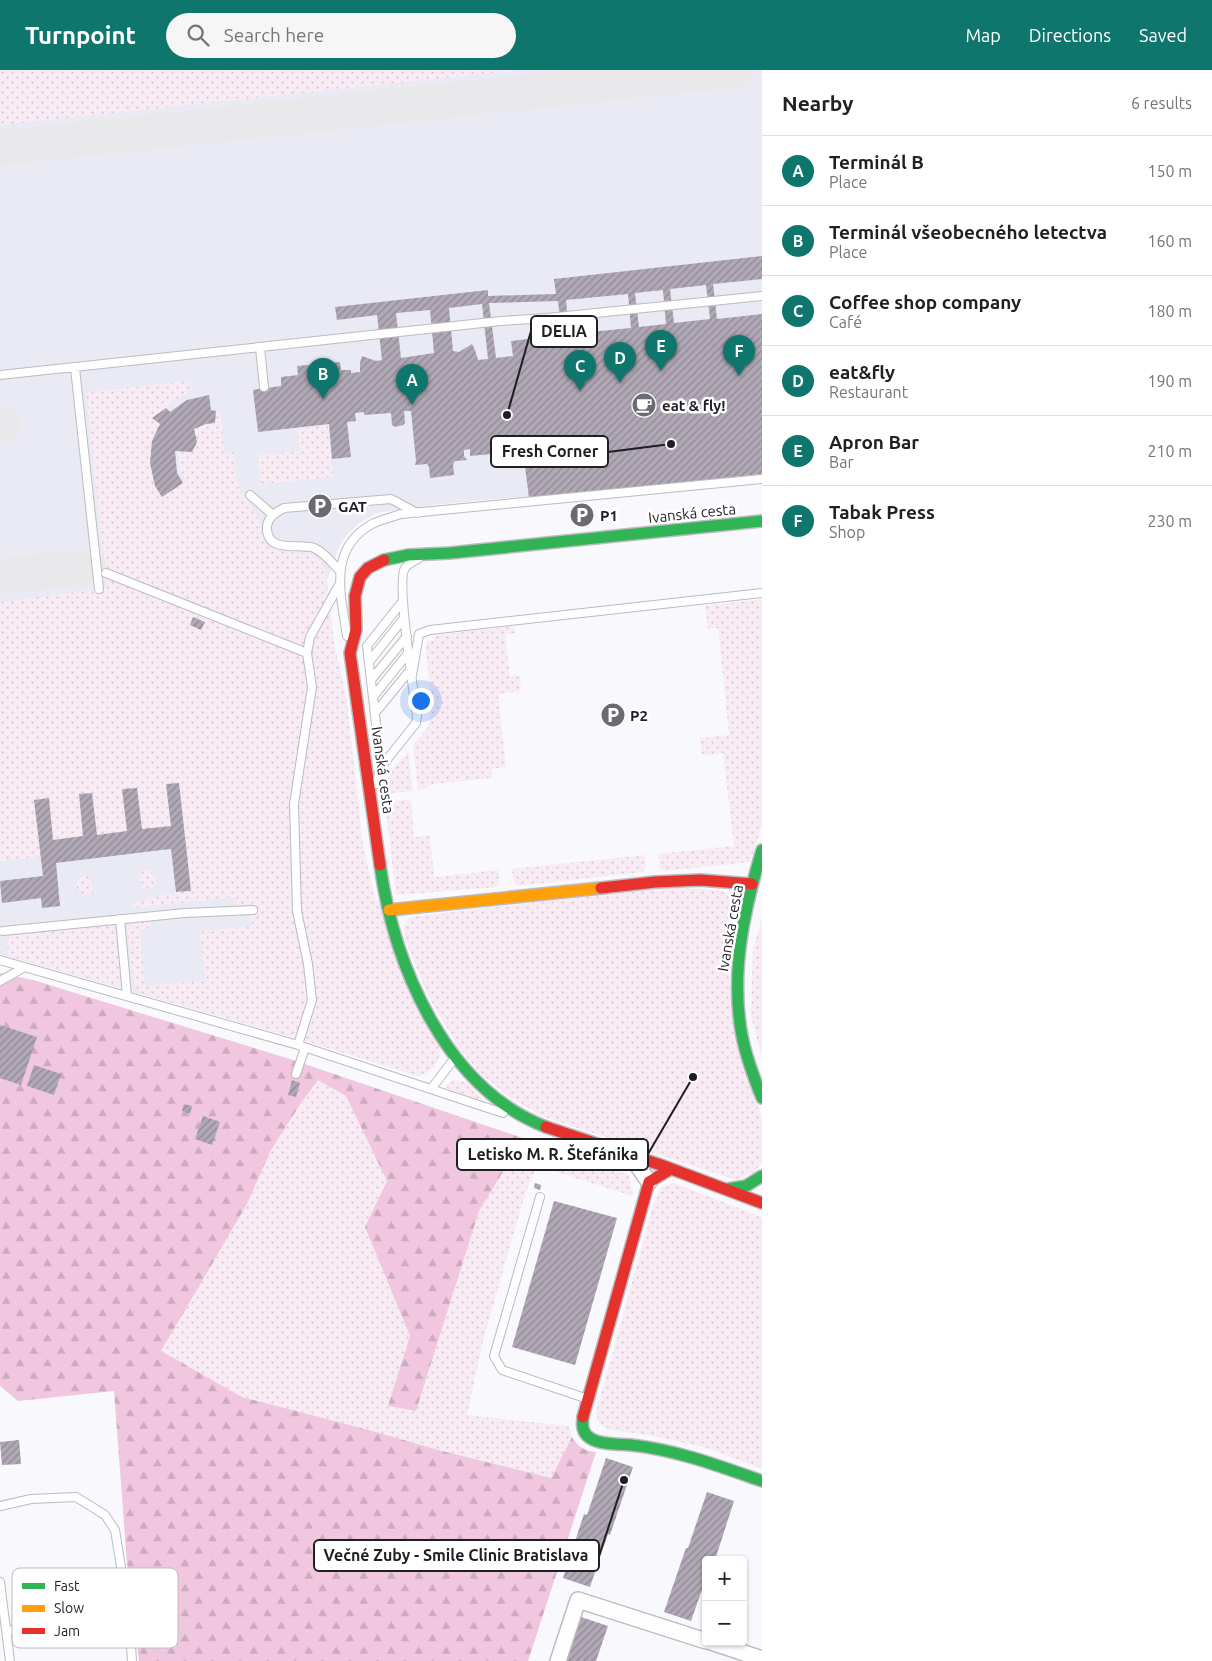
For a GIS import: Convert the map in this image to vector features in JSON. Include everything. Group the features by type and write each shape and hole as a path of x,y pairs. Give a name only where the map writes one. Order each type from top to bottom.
{"street":[{"name":"Ivanská cesta","path":"762,521 399,556 379,561 372,564 360,577 355,592 356,630 350,653 385,892 396,937 416,987 435,1026 455,1057 466,1071 502,1103 534,1122 728,1189 762,1203"},
{"name":"Ivanská cesta","path":"762,850 752,884 739,946 736,979 737,1002 745,1046 762,1098"},
{"path":"390,910 655,882 700,880 752,884"},
{"path":"631,1156 649,1182"},
{"path":"671,1169 649,1182 588,1399 582,1424 583,1430 590,1439 639,1446 700,1459 762,1481"},
{"path":"728,1189 746,1186 762,1176"},
{"path":"558,1661 578,1600 702,1640"},
{"path":"723,1646 762,1659"}],"lane":[{"path":"0,375 501,321 762,296"},
{"path":"260,348 264,386"},
{"path":"75,368 99,589"},
{"path":"350,653 339,585 342,558 349,545 372,524 402,514 762,479"},
{"path":"250,495 273,514"},
{"path":"340,571 314,548 284,546 274,543 270,539 267,528 273,514 284,508 391,499 417,513"},
{"path":"381,767 416,723 417,716 412,672 402,602 402,578 405,568 423,554"},
{"path":"106,573 307,653"},
{"path":"296,1074 312,1000 308,964 298,911 294,814 296,786 312,688 307,653 310,638 339,585"},
{"path":"375,713 412,672 419,634 430,630 762,593"},
{"path":"372,801 381,767 367,646 402,602"},
{"path":"369,662 404,618"},
{"path":"371,680 407,636"},
{"path":"373,697 409,652"},
{"path":"3,932 185,913 253,910"},
{"path":"120,919 127,996"},
{"path":"0,960 301,1046 534,1122"},
{"path":"0,981 25,967"},
{"path":"431,1089 455,1057"},
{"path":"540,1197 494,1356 502,1370 588,1399"},
{"path":"0,1506 31,1499 76,1497 105,1515 115,1530 121,1568"},
{"path":"0,1582 10,1661"},
{"path":"7,1631 12,1630"},
{"path":"131,1648 132,1661"}],"shaded area":[{"path":"0,70 762,70 762,475 442,504 377,513 361,522 348,533 339,547 327,581 334,643 346,696 362,839 375,900 379,901 440,1056 434,1067 426,1073 418,1076 296,1038 0,954"},
{"path":"0,70 521,70 0,125"},
{"path":"190,381 188,393 176,399 152,418 160,424 152,442 151,470 153,479 162,497 186,481 179,470 178,451 192,452 197,442 194,429 215,423 216,411 221,412 224,452 234,452 240,489 256,512 265,539 277,548 287,550 298,549 299,553 311,555 318,559 325,569 334,643 346,696 362,839 375,901 379,901 440,1046 439,1057 435,1065 418,1076 296,1038 140,993 134,984 127,932 134,924 150,922 152,928 140,929 145,986 205,980 200,931 251,927 250,916 236,906 236,897 132,908 134,903 176,892 191,891 179,783 166,784 171,826 142,829 137,788 123,789 127,831 97,835 92,793 79,795 83,836 53,840 49,798 34,800 40,857 0,861 0,602 107,588 86,392"},
{"path":"328,425 333,477 258,485 261,482 258,455 299,451 297,429"},
{"path":"762,599 762,825 750,862 665,871 660,868 658,854 734,846 723,753 702,755 700,738 729,735 718,628 708,629 705,606"},
{"path":"514,626 515,633 505,634 510,676 520,676 521,691 498,694 506,767 492,769 492,778 432,784 418,790 413,745 428,727 432,711 427,642 433,640 437,635"},
{"path":"408,752 413,791 390,793 390,790 385,790 388,779 393,769"},
{"path":"411,799 414,837 430,835 434,877 498,870 499,880 497,887 396,895 386,811 391,804 390,801"},
{"path":"645,855 646,868 643,872 517,886 513,880 512,869"},
{"path":"150,870 155,876 156,884 150,889 142,889 139,872"},
{"path":"82,876 90,876 93,894 82,895 77,889 77,882"},
{"path":"666,887 716,890 736,895 726,934 731,995 755,1099 762,1117 762,1163 754,1172 736,1180 544,1117 509,1097 480,1073 459,1048 428,996 405,939 404,927 408,919 417,916"},
{"path":"762,919 762,1057 751,1017 753,949"},
{"path":"111,926 116,932 122,988 8,955 7,939 9,936"},
{"path":"318,1080 346,1096 387,1181 365,1227 410,1336 388,1406 416,1411 479,1211 516,1151 537,1166 526,1191 483,1341 467,1415 569,1426 572,1437 551,1478 442,1451 242,1397 160,1351 247,1204 271,1150"},
{"path":"454,1080 468,1083 484,1101 448,1089 446,1085"},
{"path":"552,1148 629,1175 633,1196 537,1166"},
{"path":"674,1183 762,1217 762,1469 714,1450 658,1437 608,1429 599,1423 596,1413 654,1203 662,1187"}],"green space":[{"path":"0,973 33,980 293,1060 552,1148 537,1166 515,1152 479,1211 416,1411 388,1406 410,1336 365,1227 387,1181 346,1096 318,1080 271,1150 247,1204 161,1351 242,1397 442,1451 551,1478 572,1437 582,1448 596,1452 528,1661 139,1661 137,1648 178,1648 178,1568 128,1568 114,1391 18,1401 0,1386"}],"building":[{"path":"762,256 762,279 713,284 717,319 762,314 762,474 529,498 523,451 470,456 470,449 464,450 464,456 467,460 455,461 453,464 454,475 430,478 427,464 415,465 411,411 404,411 405,423 395,427 392,425 391,413 364,415 364,412 355,413 356,421 347,422 351,457 332,459 329,424 258,432 253,390 281,386 281,377 298,375 297,366 340,362 341,370 351,370 351,373 360,372 362,356 376,361 382,360 377,315 337,320 335,307 488,290 488,296 556,294 554,279","holes":["706,285 710,319 674,323 670,289","663,290 666,324 639,327 635,293","628,294 631,328 569,334 566,300","558,301 562,335 511,341 513,356 496,358 489,303","482,304 488,359 478,360 472,344 459,352 453,351 449,308","430,310 434,353 401,358 396,313"]},
{"path":"209,395 211,410 216,411 215,423 206,424 194,429 197,442 192,452 175,451 177,473 183,483 162,497 155,486 150,463 152,441 160,424 152,418 166,408 170,412 187,400"},
{"path":"193,617 205,622 201,630 190,625"},
{"path":"179,783 191,891 176,892 171,849 56,863 60,906 42,908 41,898 2,903 0,881 43,876 34,800 49,798 53,840 83,836 79,794 92,793 97,835 127,831 122,789 137,788 142,829 171,826 166,784"},
{"path":"0,1025 37,1037 21,1085 0,1078"},
{"path":"34,1065 61,1074 54,1095 27,1086"},
{"path":"292,1080 300,1083 296,1097 288,1095"},
{"path":"184,1104 192,1106 190,1114 182,1111"},
{"path":"203,1116 220,1122 212,1145 195,1139"},
{"path":"535,1183 541,1185 540,1190 534,1188"},
{"path":"554,1201 617,1218 575,1365 512,1347"},
{"path":"19,1440 21,1464 2,1465 0,1442"},
{"path":"606,1458 633,1467 590,1587 563,1578 584,1514 587,1515"},
{"path":"707,1492 734,1501 716,1556 702,1556 702,1589 691,1621 664,1612 686,1548 688,1548"},
{"path":"581,1617 608,1626 596,1661 566,1661"}],"taxiway":[{"path":"0,148 736,70"},
{"path":"0,576 89,567"}],"traffic: fast":[{"path":"384,560 408,555 450,553 762,521"},
{"path":"762,850 745,919 738,965 739,1012 742,1036 762,1098"},
{"path":"380,865 387,903 398,943 412,982 430,1019 453,1053 479,1084 510,1109 546,1127"},
{"path":"728,1189 746,1186 762,1176"},
{"path":"583,1417 584,1431 587,1436 594,1440 604,1443 648,1447 698,1459 762,1481"}],"traffic: slow":[{"path":"389,910 601,888"}],"traffic: jam":[{"path":"380,865 350,653 356,630 355,596 360,577 368,568 384,560"},
{"path":"601,888 655,882 700,880 752,884"},
{"path":"546,1127 661,1165 762,1203"},
{"path":"583,1417 649,1182 671,1169"}],"place":[{"name":"Apron Bar","path":"661,371"},
{"name":"Tabak Press","path":"739,376"},
{"name":"eat&fly","path":"620,383"},
{"name":"Coffee shop company","path":"580,391"},
{"name":"Terminál všeobecného letectva","path":"323,399"},
{"name":"Terminál B","path":"412,405"},
{"name":"eat & fly!","path":"644,405"},
{"name":"DELIA","path":"507,415"},
{"name":"Fresh Corner","path":"671,444"},
{"name":"GAT","path":"320,506"},
{"name":"P1","path":"582,515"},
{"name":"P2","path":"613,715"},
{"name":"Letisko M. R. Štefánika","path":"693,1077"},
{"name":"Večné Zuby - Smile Clinic Bratislava","path":"624,1480"}]}
